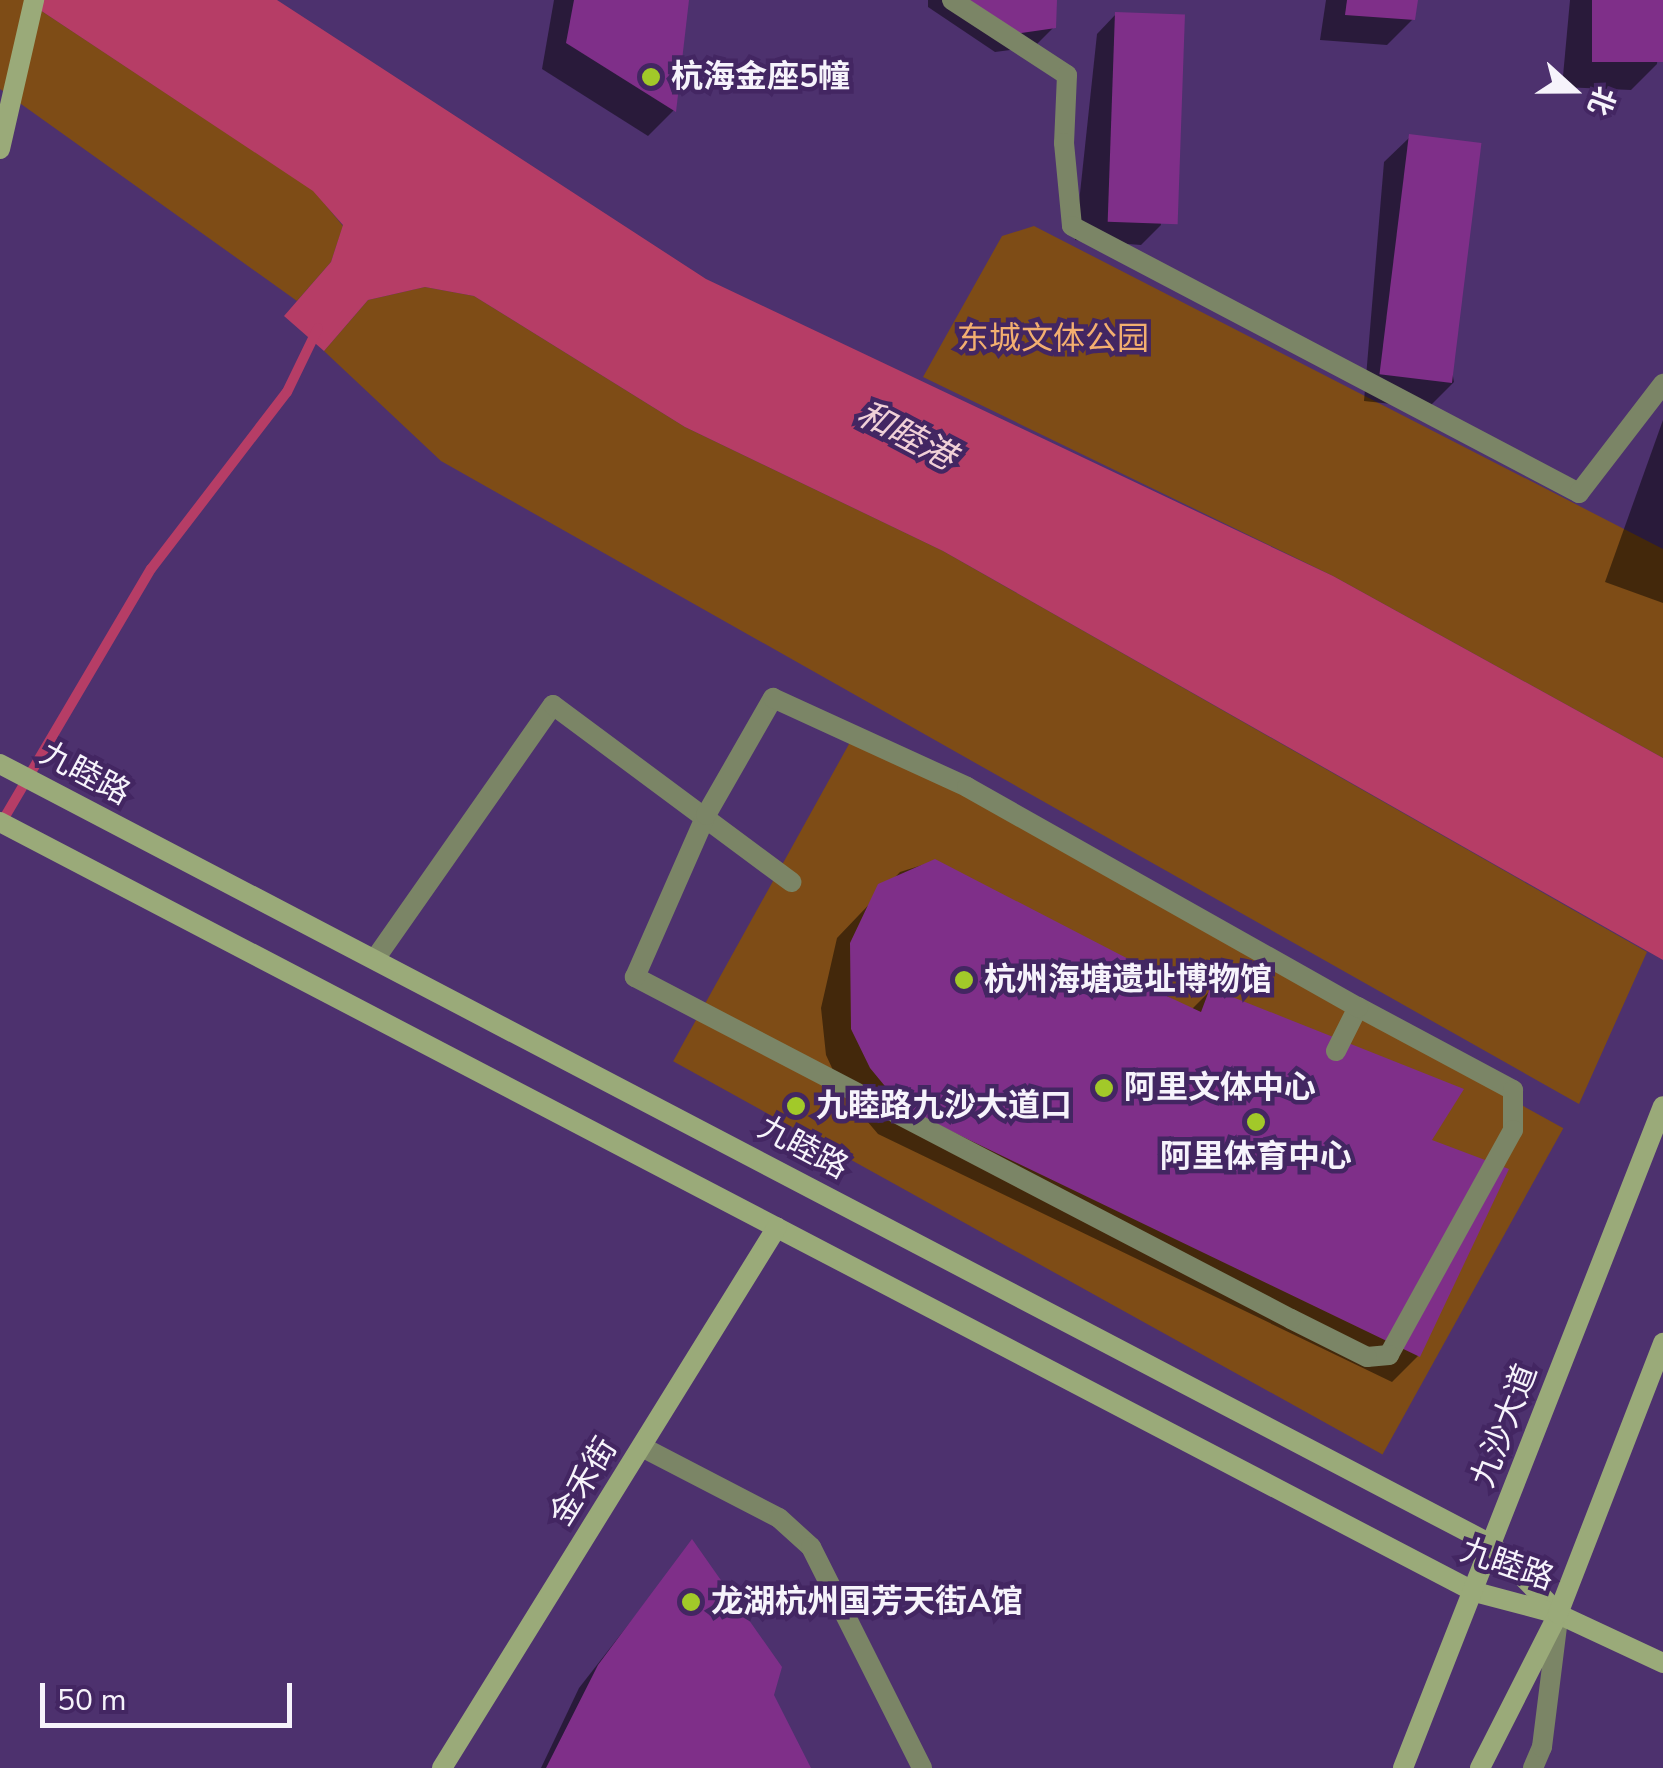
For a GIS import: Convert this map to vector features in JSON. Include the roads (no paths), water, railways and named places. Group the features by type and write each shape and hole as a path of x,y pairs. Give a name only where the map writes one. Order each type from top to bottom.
{"street":[{"path":"0,150 34,0"},
{"path":"952,0 1067,75 1064,143 1072,226 1579,493 1663,384"},
{"path":"773,698 967,786 1358,1007 1513,1090 1514,1130 1389,1355 1367,1357 635,977 706,815 773,698"},
{"path":"375,959 552,705 706,815 791,882"},
{"name":"九睦路","path":"0,764 1491,1544 1558,1614"},
{"name":"九睦路","path":"0,822 1474,1592 1558,1614 1663,1663"},
{"path":"1336,1051 1358,1007"},
{"name":"九沙大道","path":"1404,1768 1663,1106"},
{"name":"金禾街","path":"442,1768 776,1227"},
{"path":"1480,1768 1558,1614 1663,1344"},
{"path":"642,1447 779,1518 811,1546 922,1768"},
{"path":"1533,1768 1542,1747 1558,1614"}],"water":[{"name":"和睦港","path":"25,0 277,0 706,279 1333,576 1663,758 1663,960 943,551 685,427 474,296 425,287 368,300 324,351 284,316 331,262 343,225 313,191"}],"waterway":[{"path":"0,825 151,569 287,392 318,328"}],"place":[{"name":"杭海金座5幢","path":"651,77"},
{"name":"杭州海塘遗址博物馆","path":"964,980"},
{"name":"阿里文体中心","path":"1104,1088"},
{"name":"九睦路九沙大道口","path":"796,1106"},
{"name":"阿里体育中心","path":"1256,1122"},
{"name":"龙湖杭州国芳天街A馆","path":"691,1602"}],"park label":[{"name":"东城文体公园","path":"1053,339"}]}
